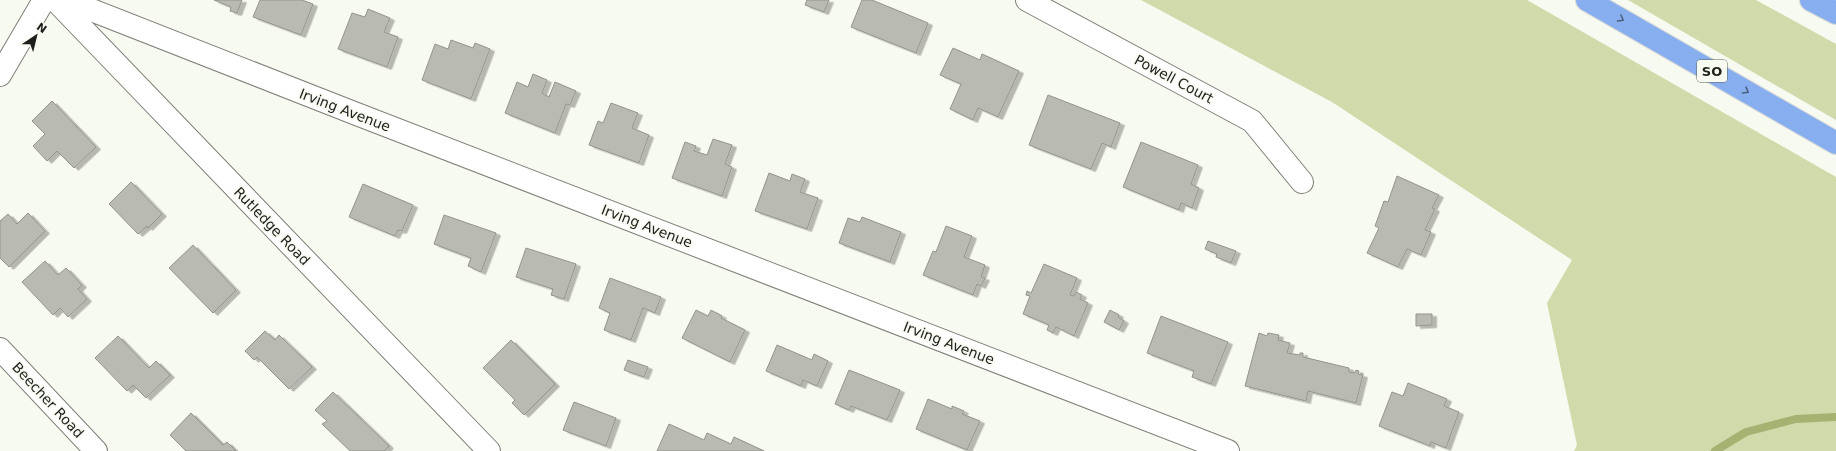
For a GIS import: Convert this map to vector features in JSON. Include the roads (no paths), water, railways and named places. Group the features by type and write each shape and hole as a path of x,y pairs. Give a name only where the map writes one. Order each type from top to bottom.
{"highway":[{"name":"SO","path":"1587,0 1836,143"},
{"path":"1811,0 1836,14"}],"street":[{"path":"0,75 44,0"},
{"name":"Rutledge Road","path":"55,0 489,451"},
{"name":"Irving Avenue","path":"66,0 1228,451"},
{"name":"Powell Court","path":"1027,0 1252,121 1302,182"},
{"name":"Beecher Road","path":"0,349 96,451"}],"waterway":[{"path":"1715,451 1746,432 1796,419 1836,417"}]}
